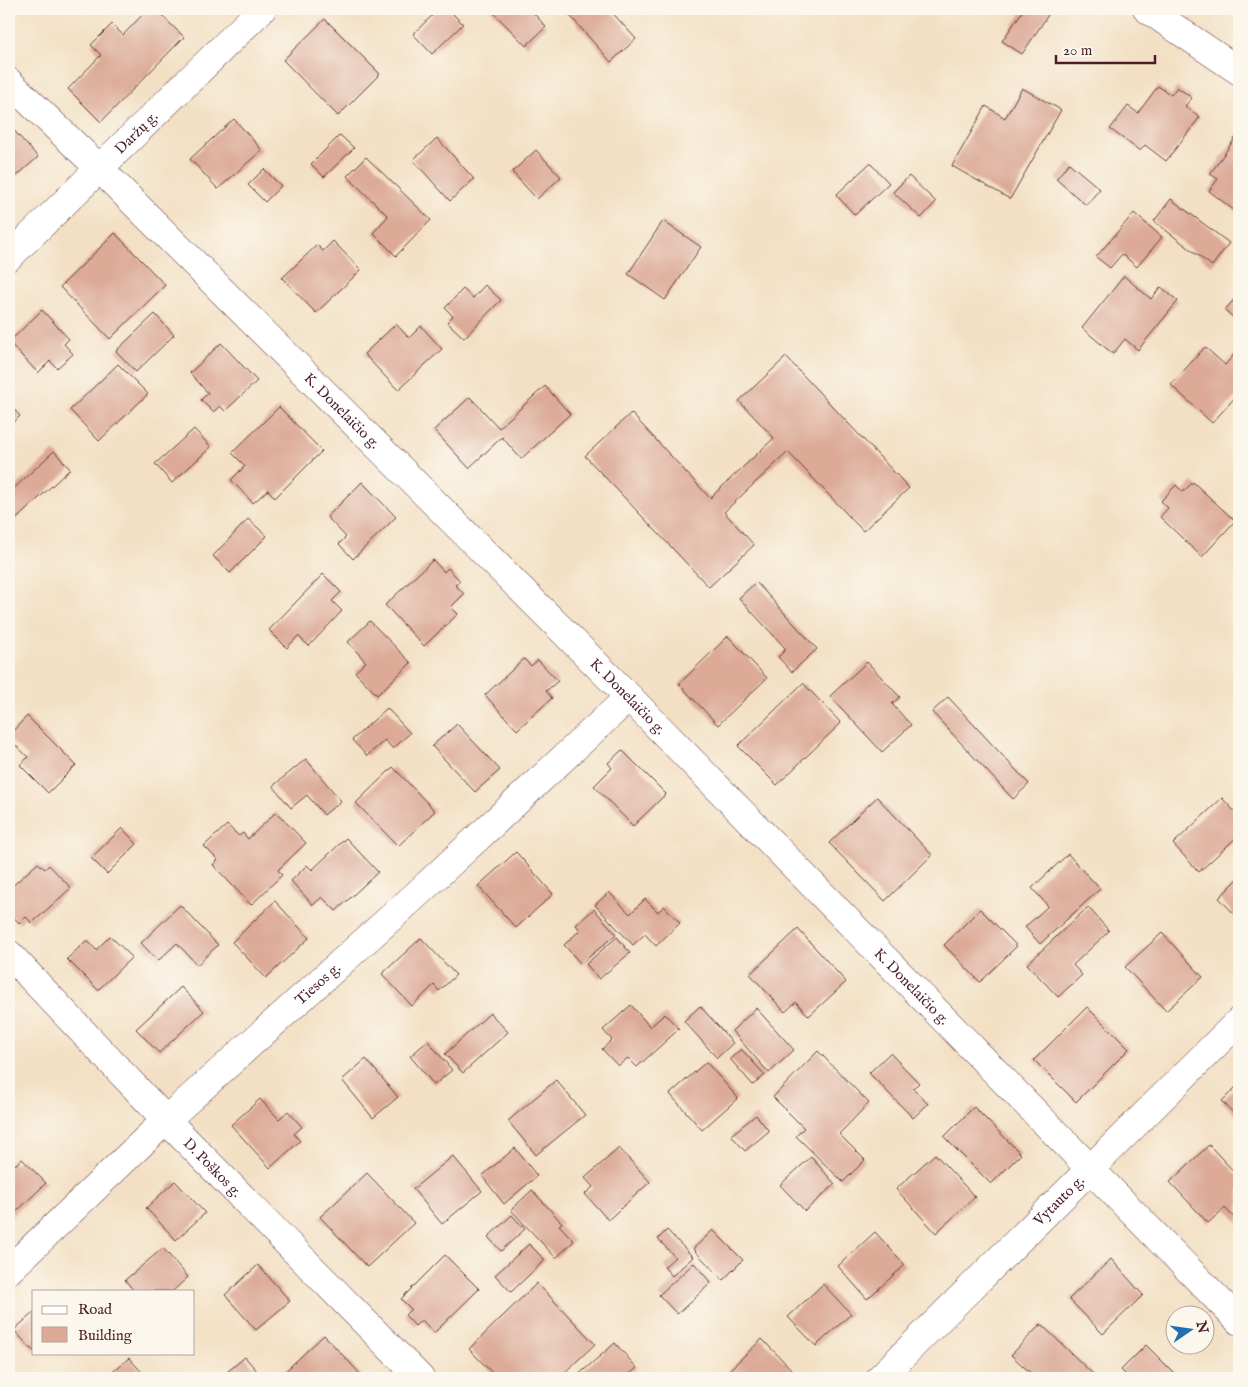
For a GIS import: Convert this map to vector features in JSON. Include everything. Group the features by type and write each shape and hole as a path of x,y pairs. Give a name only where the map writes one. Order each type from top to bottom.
{"street":[{"name":"Daržų g.","path":"9,257 262,9"},
{"path":"1147,9 1239,70"},
{"name":"K. Donelaičio g.","path":"9,82 100,168 629,697 1239,1321"},
{"name":"Tiesos g.","path":"9,1270 166,1120 415,896 629,697"},
{"name":"D. Poškos g.","path":"9,954 166,1120 420,1378"},
{"name":"Vytauto g.","path":"880,1378 1239,1022"}],"building":[{"path":"148,9 155,9 184,37 101,122 68,89 101,55 91,45 112,24 123,35"},
{"path":"439,9 448,9 463,24 432,54 413,34"},
{"path":"490,9 530,9 546,27 526,46"},
{"path":"564,9 609,9 636,39 611,62"},
{"path":"1024,9 1052,9 1022,54 1002,41"},
{"path":"325,19 380,74 338,116 283,60"},
{"path":"1158,86 1171,95 1177,87 1192,98 1185,106 1200,117 1166,161 1145,145 1140,151 1110,129 1128,106 1138,113"},
{"path":"1022,88 1061,110 1010,199 952,166 986,106 1005,118"},
{"path":"234,119 262,150 218,189 190,159"},
{"path":"9,125 38,157 9,183"},
{"path":"340,135 354,148 324,177 311,164"},
{"path":"1236,137 1239,139 1239,214 1209,191 1218,179 1210,174"},
{"path":"437,138 474,179 450,201 413,160"},
{"path":"536,150 561,177 537,199 512,172"},
{"path":"366,157 431,220 396,256 373,233 388,216 347,176"},
{"path":"870,163 889,183 855,215 836,195"},
{"path":"1069,163 1100,189 1086,205 1056,179"},
{"path":"264,169 281,186 265,202 248,185"},
{"path":"909,176 936,202 921,218 893,192"},
{"path":"1171,199 1229,243 1212,266 1154,221"},
{"path":"1134,213 1162,237 1137,267 1122,254 1110,268 1096,257"},
{"path":"663,221 701,247 665,300 628,274"},
{"path":"115,233 165,285 110,339 60,287"},
{"path":"333,241 361,270 316,313 282,278 317,245 323,251"},
{"path":"1124,276 1151,299 1161,287 1178,301 1138,350 1125,339 1113,354 1082,328"},
{"path":"485,285 501,300 464,338 447,322 453,316 445,308 463,289 473,298"},
{"path":"1239,294 1239,323 1225,310"},
{"path":"42,310 69,339 64,344 73,354 57,368 50,361 38,373 9,342"},
{"path":"155,314 174,335 136,372 116,351"},
{"path":"396,324 409,338 421,326 442,349 398,390 364,354"},
{"path":"221,343 257,381 225,411 220,406 213,412 201,400 208,393 190,373"},
{"path":"1205,347 1225,365 1239,349 1239,393 1212,423 1171,385"},
{"path":"786,357 909,488 863,531 788,452 724,512 754,545 709,587 585,456 631,413 710,498 774,438 739,401"},
{"path":"118,364 148,394 99,441 70,410"},
{"path":"545,386 570,414 521,459 502,437 469,468 434,430 470,397 499,428"},
{"path":"9,404 20,416 9,427"},
{"path":"279,407 322,451 275,498 268,490 253,503 231,480 245,466 232,453"},
{"path":"194,429 211,447 172,483 155,464"},
{"path":"54,451 70,469 9,526 9,493"},
{"path":"362,482 396,517 353,559 339,544 346,537 327,517"},
{"path":"1193,482 1235,521 1202,557 1160,517 1168,508 1161,501 1176,485 1183,492"},
{"path":"248,519 267,536 230,573 213,556"},
{"path":"433,560 444,572 448,568 460,581 455,585 464,594 451,607 458,614 424,646 385,605"},
{"path":"323,574 341,592 332,601 342,611 309,646 298,636 287,648 269,630"},
{"path":"756,582 817,649 792,672 778,657 786,649 739,598"},
{"path":"370,621 411,663 377,695 355,672 366,662 348,642"},
{"path":"728,636 767,678 718,725 679,684"},
{"path":"524,659 531,666 538,660 558,681 546,691 552,698 517,730 485,695"},
{"path":"867,662 900,697 892,704 911,725 882,752 830,696"},
{"path":"803,683 841,723 777,785 738,746"},
{"path":"948,697 1029,784 1013,799 932,712"},
{"path":"387,708 410,733 393,749 385,740 367,756 352,740"},
{"path":"27,716 76,765 48,793 20,765 28,757 9,739 9,735"},
{"path":"457,724 500,770 475,792 432,746"},
{"path":"622,750 666,794 633,826 594,786 612,768 608,763"},
{"path":"306,759 341,801 324,815 307,795 291,808 273,786"},
{"path":"393,767 435,811 398,846 356,803"},
{"path":"877,797 932,855 885,901 829,843"},
{"path":"1222,798 1239,816 1239,835 1199,872 1173,844"},
{"path":"276,812 306,843 278,870 282,875 251,905 213,865 218,860 204,846 227,825 239,836 243,833 248,839"},
{"path":"122,828 137,844 107,874 91,858"},
{"path":"346,838 378,872 336,911 322,897 313,905 291,881 307,865 312,870"},
{"path":"516,852 553,894 516,928 478,886"},
{"path":"1068,854 1100,889 1040,944 1025,927 1048,906 1032,888"},
{"path":"38,863 45,869 49,865 71,888 32,923 26,917 19,923 9,912 9,904 13,900 9,896 9,889"},
{"path":"1239,878 1239,919 1219,898"},
{"path":"609,892 630,914 645,899 658,912 664,906 680,923 656,946 645,934 633,945 595,905"},
{"path":"275,901 309,938 266,978 232,942"},
{"path":"180,905 218,945 197,965 177,943 158,961 141,943"},
{"path":"1088,907 1109,931 1073,965 1082,975 1058,997 1027,964"},
{"path":"594,909 616,934 581,964 564,945 580,930 576,925"},
{"path":"980,909 1017,946 980,982 944,945"},
{"path":"798,929 846,982 809,1016 796,1002 785,1012 750,974"},
{"path":"1162,933 1203,977 1166,1011 1125,967"},
{"path":"110,936 132,957 98,990 67,959 87,940 96,950"},
{"path":"617,937 630,953 599,979 586,964"},
{"path":"421,938 456,975 439,991 434,985 412,1006 382,974"},
{"path":"181,987 204,1011 159,1053 136,1029"},
{"path":"631,1005 650,1027 665,1014 679,1029 637,1067 628,1058 618,1066 602,1049 612,1040 603,1030"},
{"path":"700,1006 733,1043 717,1058 684,1021"},
{"path":"1087,1007 1129,1049 1076,1102 1034,1060"},
{"path":"756,1008 794,1050 769,1073 732,1031"},
{"path":"490,1013 508,1032 463,1073 445,1054"},
{"path":"428,1041 452,1070 434,1085 410,1056"},
{"path":"741,1049 765,1075 753,1085 730,1059"},
{"path":"818,1051 869,1103 839,1134 865,1160 843,1182 796,1136 804,1128 773,1097"},
{"path":"890,1053 919,1083 913,1088 928,1104 913,1118 869,1073"},
{"path":"366,1059 398,1097 373,1118 342,1080"},
{"path":"706,1062 738,1098 702,1130 670,1094"},
{"path":"556,1080 585,1115 536,1155 508,1121"},
{"path":"1239,1084 1239,1119 1222,1101"},
{"path":"260,1099 279,1119 288,1111 302,1127 294,1134 300,1141 270,1168 231,1125"},
{"path":"974,1107 1021,1154 991,1184 944,1137"},
{"path":"756,1115 769,1131 745,1151 731,1135"},
{"path":"1209,1145 1239,1177 1239,1223 1225,1208 1208,1223 1170,1182"},
{"path":"515,1148 537,1176 504,1204 482,1176"},
{"path":"619,1148 650,1182 608,1220 585,1194 593,1187 585,1178"},
{"path":"935,1154 975,1197 936,1233 896,1189"},
{"path":"453,1156 482,1191 442,1224 413,1189"},
{"path":"811,1157 835,1184 805,1211 780,1185"},
{"path":"22,1159 46,1183 11,1217 9,1215 9,1164 11,1161 15,1165"},
{"path":"367,1173 414,1223 367,1267 320,1217"},
{"path":"175,1181 205,1213 176,1240 146,1208"},
{"path":"532,1190 562,1223 559,1225 574,1241 556,1258 511,1210"},
{"path":"512,1215 525,1229 501,1251 488,1237"},
{"path":"667,1230 693,1257 672,1276 664,1267 675,1257 658,1239"},
{"path":"713,1230 743,1260 723,1280 693,1249"},
{"path":"875,1232 905,1265 867,1299 838,1266"},
{"path":"529,1244 545,1260 511,1292 495,1275"},
{"path":"163,1248 188,1277 174,1290 133,1290 125,1280"},
{"path":"445,1255 479,1289 434,1333 422,1320 415,1326 405,1315 411,1309 401,1299"},
{"path":"1111,1259 1143,1295 1103,1334 1069,1299"},
{"path":"694,1263 711,1283 677,1314 659,1295"},
{"path":"258,1265 290,1301 256,1330 225,1295"},
{"path":"537,1283 595,1344 559,1378 497,1378 469,1349"},
{"path":"823,1284 851,1314 816,1346 788,1317"},
{"path":"32,1314 32,1350 14,1330"},
{"path":"1041,1324 1097,1378 1036,1378 1011,1355"},
{"path":"324,1335 364,1378 278,1378"},
{"path":"762,1339 794,1372 787,1378 732,1378 727,1372"},
{"path":"615,1343 637,1368 625,1378 579,1378 577,1376"},
{"path":"1146,1345 1174,1373 1169,1378 1129,1378 1121,1370"},
{"path":"245,1357 263,1378 220,1378"},
{"path":"129,1358 146,1377 105,1378"}]}
